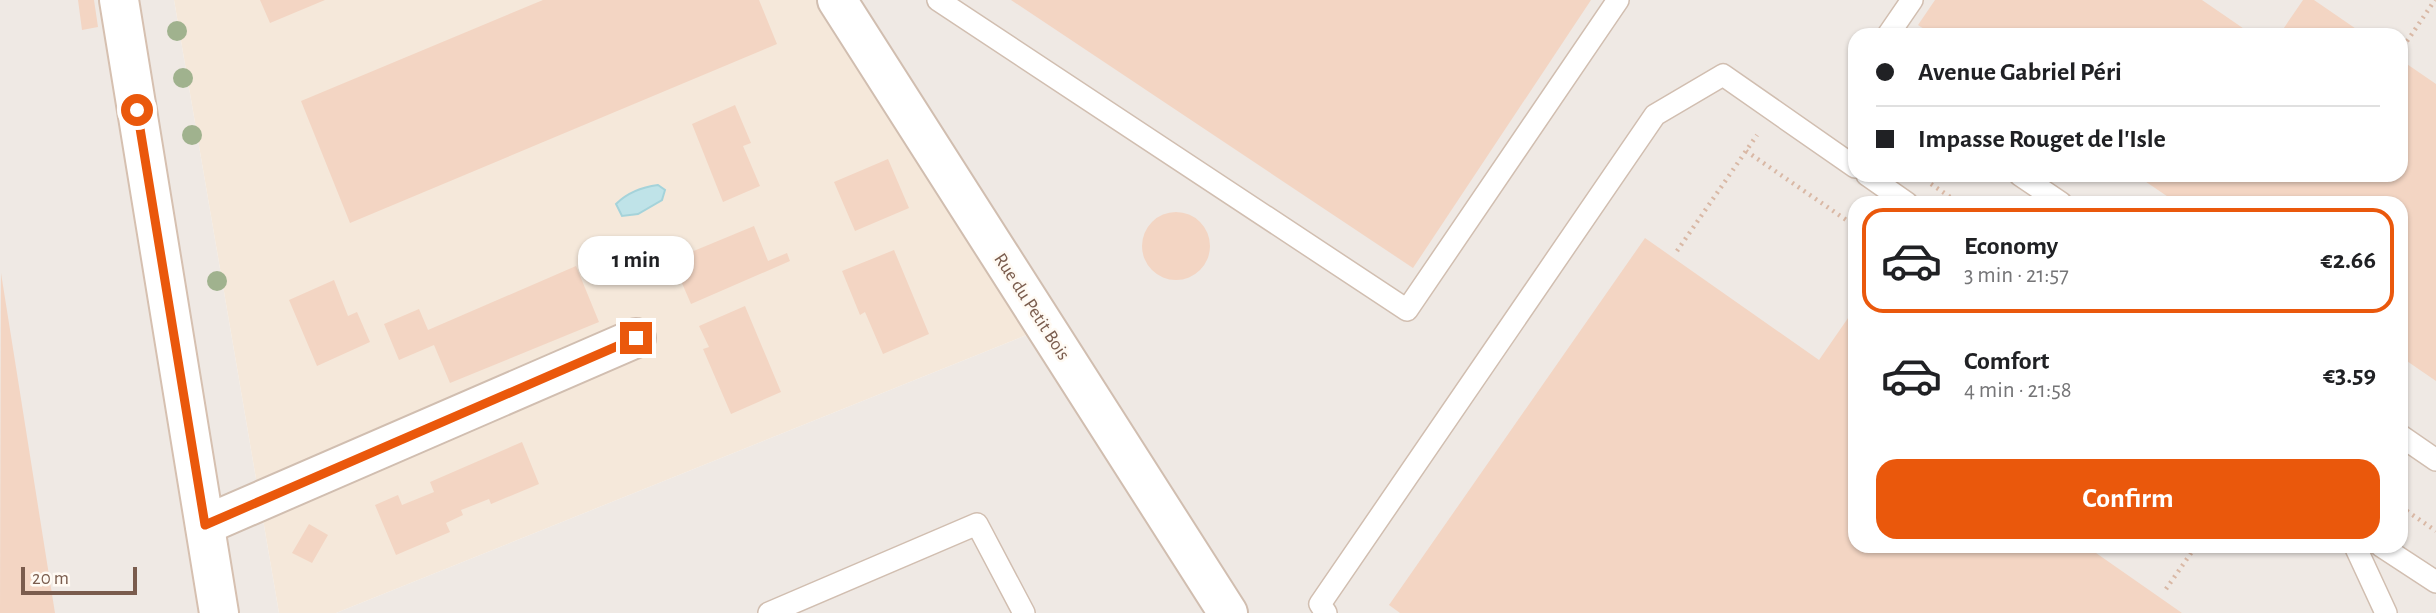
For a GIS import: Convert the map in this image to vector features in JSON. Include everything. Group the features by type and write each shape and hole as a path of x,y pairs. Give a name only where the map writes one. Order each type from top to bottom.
{"street":[{"path":"119,0 219,613"},
{"name":"Rue du Petit Bois","path":"837,0 1228,613"},
{"path":"205,525 636,338"}],"lane":[{"path":"938,0 1407,310 1618,0"},
{"path":"1893,28 1912,0"},
{"path":"1326,613 1320,604 1655,115 1723,75 1848,162"},
{"path":"1877,182 1897,196"},
{"path":"2030,182 2051,196"},
{"path":"2408,441 2436,460"},
{"path":"769,613 977,524 1024,613"},
{"path":"2358,553 2386,613"},
{"path":"2392,553 2436,582"}],"path":[{"path":"2408,40 2435,0"},
{"path":"1677,251 1774,111"},
{"path":"1746,152 1848,221"},
{"path":"1929,182 1949,196"},
{"path":"2408,512 2436,531"},
{"path":"2166,589 2191,553"}],"shaded area":[{"path":"0,0 174,0 279,613 0,613"},
{"path":"174,0 816,0 1029,334 336,613 279,613"},
{"path":"816,0 2436,0 2436,613 336,613 1029,334"}],"water":[{"path":"658,185 665,190 662,200 638,214 622,216 616,204 625,196"}],"building":[{"path":"78,0 94,0 98,27 82,30"},
{"path":"260,0 325,0 270,23"},
{"path":"543,0 759,0 777,44 350,223 301,101"},
{"path":"1011,0 1591,0 1413,268"},
{"path":"1935,0 2202,0 2243,28 1922,28 1918,25"},
{"path":"2303,0 2314,0 2355,28 2284,28"},
{"path":"2408,65 2436,84 2436,381 2408,362 2408,196 2167,196 2146,182 2408,182"},
{"path":"735,105 751,143 743,146 760,186 723,202 692,124"},
{"path":"888,159 909,208 855,231 834,182"},
{"path":"1169,212 1183,212 1195,217 1205,227 1210,246 1205,265 1195,275 1183,280 1169,280 1157,275 1147,265 1142,253 1142,239 1147,227 1157,217"},
{"path":"754,226 768,261 787,253 790,261 691,304 672,260"},
{"path":"1645,238 1819,360 1848,318 1848,553 2096,553 2182,613 1400,613 1389,605"},
{"path":"894,250 929,334 883,354 865,312 860,315 842,271"},
{"path":"576,266 599,322 450,383 434,345 399,360 384,324 419,309 428,330"},
{"path":"1,273 55,613 0,613"},
{"path":"334,280 348,316 357,312 370,342 317,366 289,300"},
{"path":"745,306 781,392 731,414 703,349 709,347 699,326"},
{"path":"522,442 539,484 491,504 489,499 461,510 463,515 446,523 450,532 396,555 375,505 398,495 402,505 434,492 430,482"},
{"path":"309,524 328,535 312,563 292,553"}],"route":[{"path":"137,110 205,525 636,338"}]}
